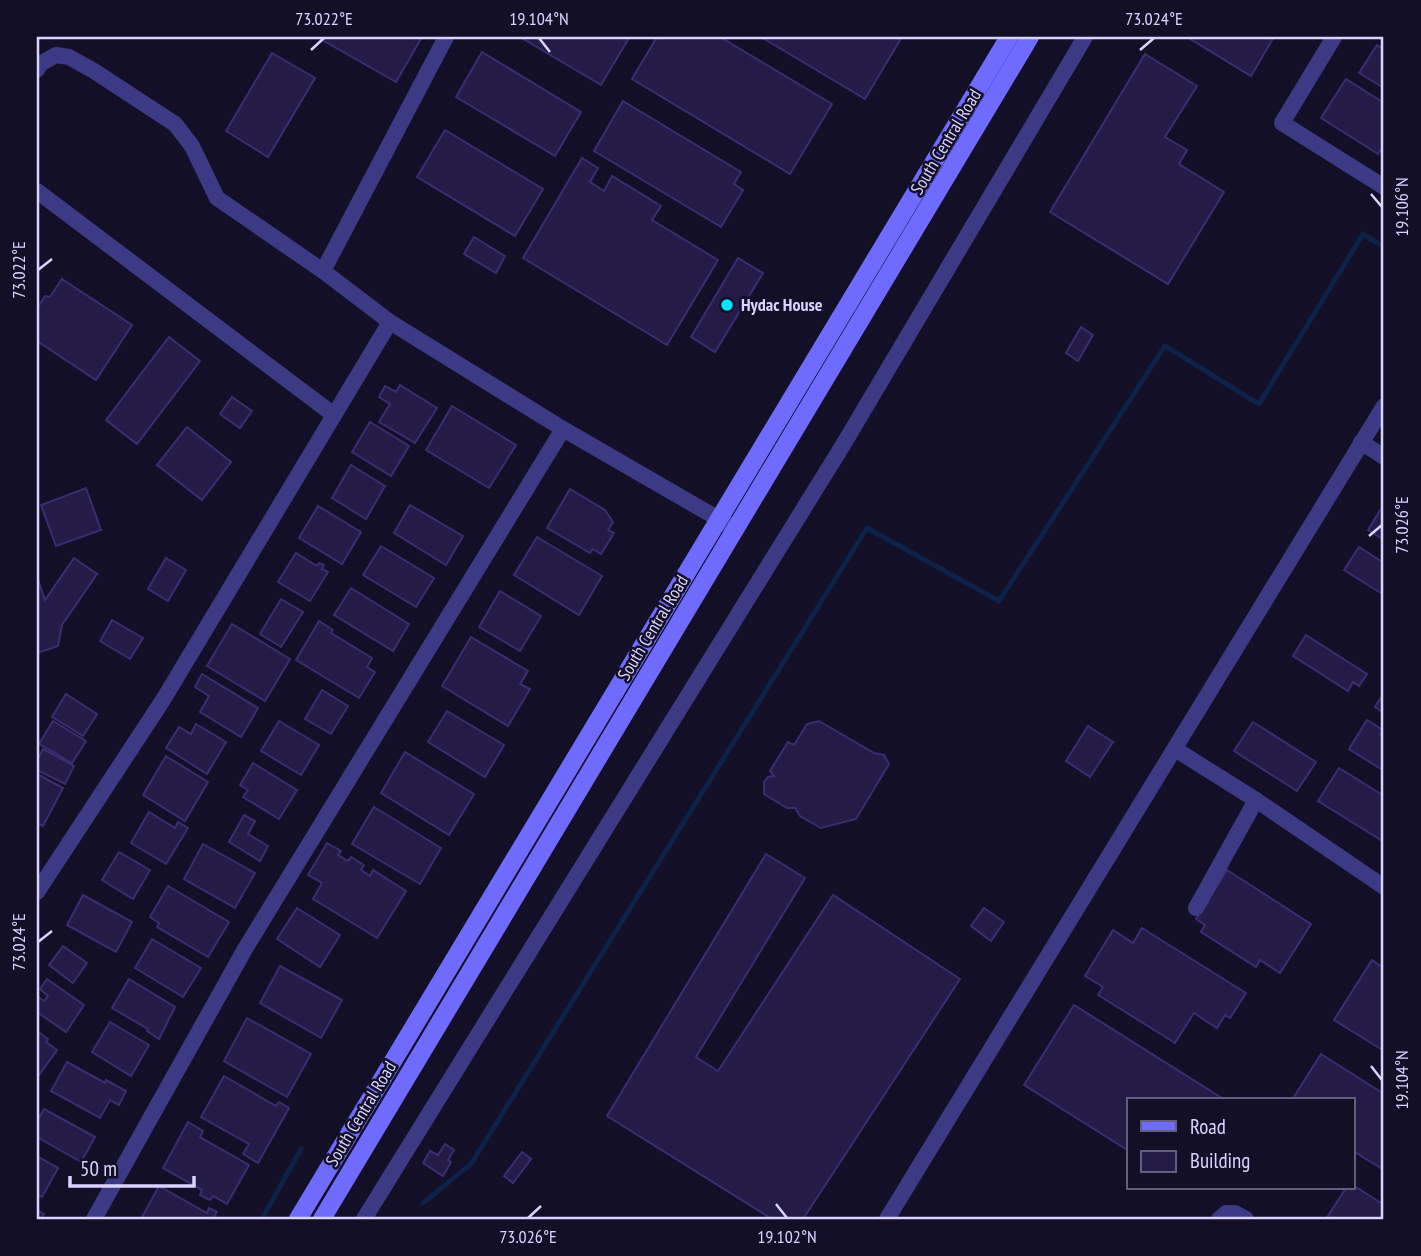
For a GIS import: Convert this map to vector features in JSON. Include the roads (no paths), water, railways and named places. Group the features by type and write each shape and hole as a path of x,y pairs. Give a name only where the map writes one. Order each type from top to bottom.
{"main road":[{"name":"South Central Road","path":"298,1219 1009,37"},
{"name":"South Central Road","path":"322,1219 1030,37"}],"street":[{"path":"323,271 446,37"},
{"path":"364,1219 843,445 1085,37"},
{"path":"1334,37 1282,123 1384,187"},
{"path":"38,65 56,55 69,57 175,124 192,146 217,198 323,271 390,322 564,429 736,528"},
{"path":"37,191 334,415"},
{"path":"37,892 163,700 390,322"},
{"path":"887,1219 1384,406"},
{"path":"94,1219 245,948 564,429"},
{"path":"1361,442 1384,457"},
{"path":"1175,748 1384,887"},
{"path":"1196,908 1256,800"},
{"path":"1219,1219 1226,1213 1235,1213 1246,1219"}],"waterway":[{"path":"423,1203 471,1164 867,528 999,601 1165,346 1259,404 1363,234 1384,247"},
{"path":"262,1219 301,1149"}],"place":[{"name":"Hydac House","path":"727,305"}]}
